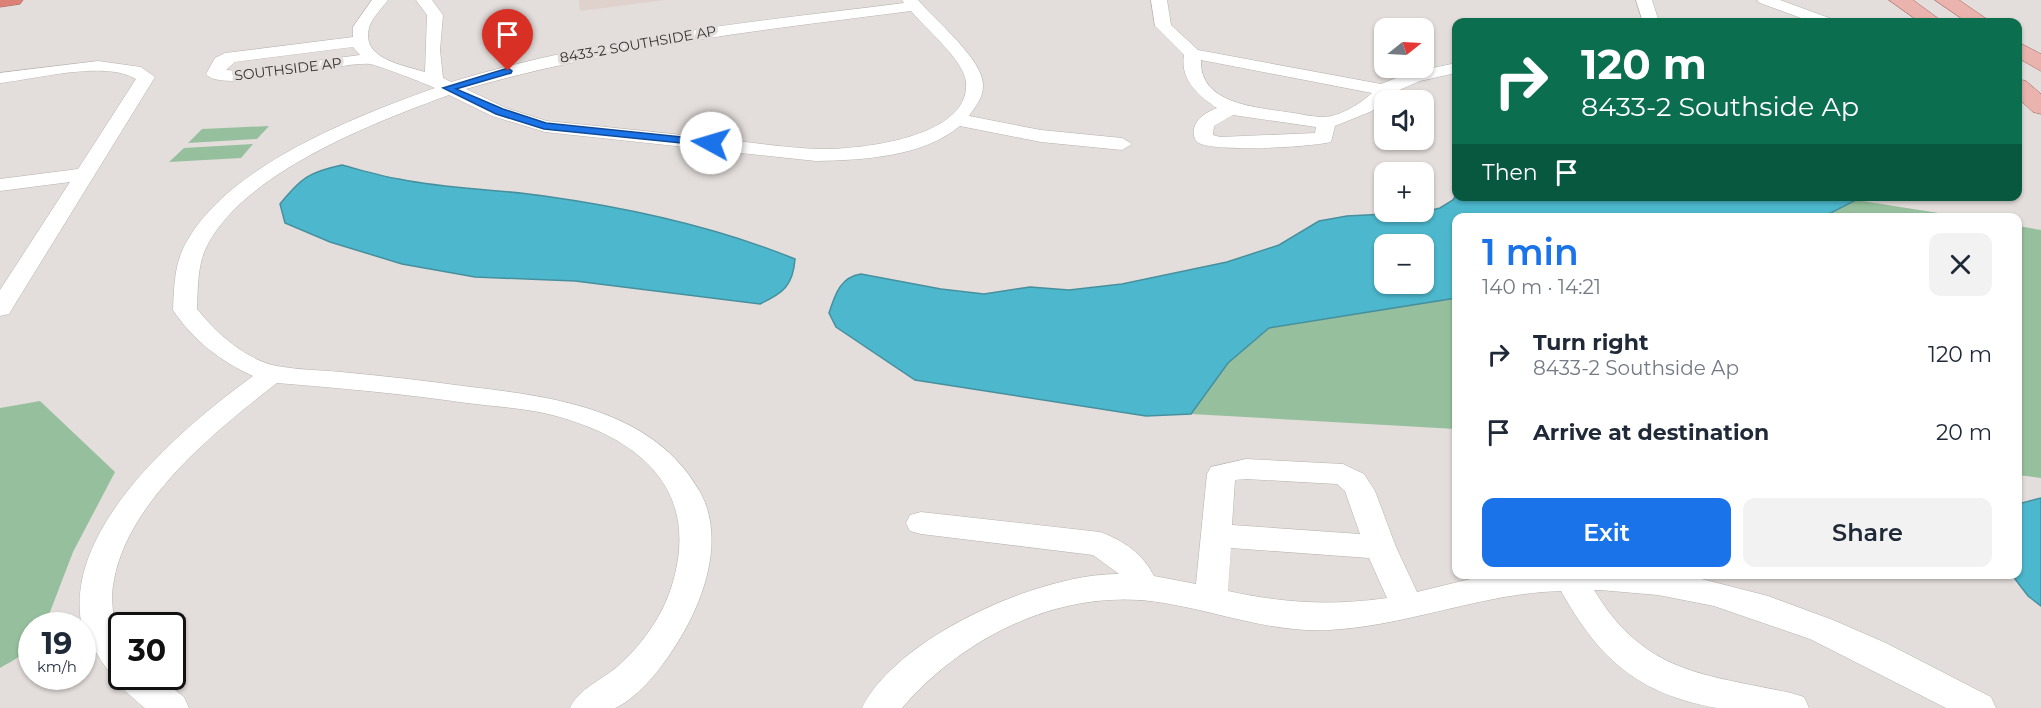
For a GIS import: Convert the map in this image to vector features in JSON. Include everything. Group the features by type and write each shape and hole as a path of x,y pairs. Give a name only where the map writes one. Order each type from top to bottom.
{"highway":[{"path":"0,1 13,0"}],"main road":[{"path":"1899,0 1927,18"},
{"path":"1944,0 1974,18"},
{"path":"2022,51 2041,64"},
{"path":"2022,90 2041,107"}],"street":[{"path":"424,0 435,15 432,54 441,85"},
{"path":"1159,0 1163,26 1193,54 1383,90 1415,77 1452,69"},
{"path":"1644,0 1650,18"},
{"path":"1765,0 1815,18"},
{"path":"383,1 361,27 361,46 380,62 441,85 499,112 544,126 816,155 855,153 901,145 921,139 960,120 974,93 974,78 957,53 912,3"},
{"name":"8433-2 SOUTHSIDE AP","path":"588,708 633,673 667,632 679,607 695,561 695,522 689,498 677,478 657,456 586,415 545,404 272,374 231,356 211,341 185,310 186,271 194,250 227,207 280,164 355,124 441,85 625,44 912,3"},
{"name":"SOUTHSIDE AP","path":"360,41 238,55 221,62 215,74 238,76 380,62"},
{"path":"380,62 432,54"},
{"path":"1193,54 1191,72 1195,80 1231,109 1326,123 1374,102"},
{"path":"0,78 115,67 137,70 146,77 0,309"},
{"path":"1231,109 1205,122 1204,138 1219,143 1324,138 1326,123"},
{"path":"960,120 1041,136 1122,144"},
{"path":"0,185 83,174"},
{"path":"108,652 94,610 100,563 115,533 147,488 177,456 247,392 272,374"},
{"path":"1211,601 1221,474 1231,469 1343,474 1354,481 1360,491 1380,547 1408,608"},
{"path":"921,523 1100,544 1125,560 1136,572 1143,587"},
{"path":"1215,535 1380,547"},
{"path":"880,708 894,690 924,664 978,628 1013,610 1075,589 1111,585 1143,587 1275,613 1317,617 1361,615 1408,608 1513,583 1571,579 1704,582 1845,637 1977,708"},
{"path":"1571,579 1593,617 1613,642 1643,667 1674,681 1791,708"},
{"path":"148,690 171,708"}],"shaded area":[{"path":"579,0 664,0 580,11"}],"green space":[{"path":"269,126 257,139 188,143 202,129"},
{"path":"253,144 241,158 169,162 184,148"},
{"path":"1854,201 1862,201 1939,213 1829,213"},
{"path":"2022,227 2041,230 2041,478 2022,476"},
{"path":"1452,299 1452,429 1191,414 1228,363 1269,328"},
{"path":"40,401 115,472 73,552 50,612 18,612 18,657 0,668 0,408"}],"water":[{"path":"342,165 417,182 544,196 608,206 671,220 734,237 795,259 794,268 785,288 760,304 575,281 475,277 402,264 330,242 285,223 280,204 294,188 306,177 321,170"},
{"path":"1452,201 1854,201 1831,213 1452,213 1452,299 1269,328 1228,363 1191,414 1146,416 915,380 836,327 829,313 843,283 861,274 941,289 984,294 1030,287 1069,290 1122,284 1227,262 1279,245 1319,221 1374,215 1374,222 1434,222 1434,210"},
{"path":"2041,498 2041,606 2028,596 2015,579 2022,579 2022,503"}],"route":[{"path":"508,71 447,88 499,112 544,126 711,143"}]}
